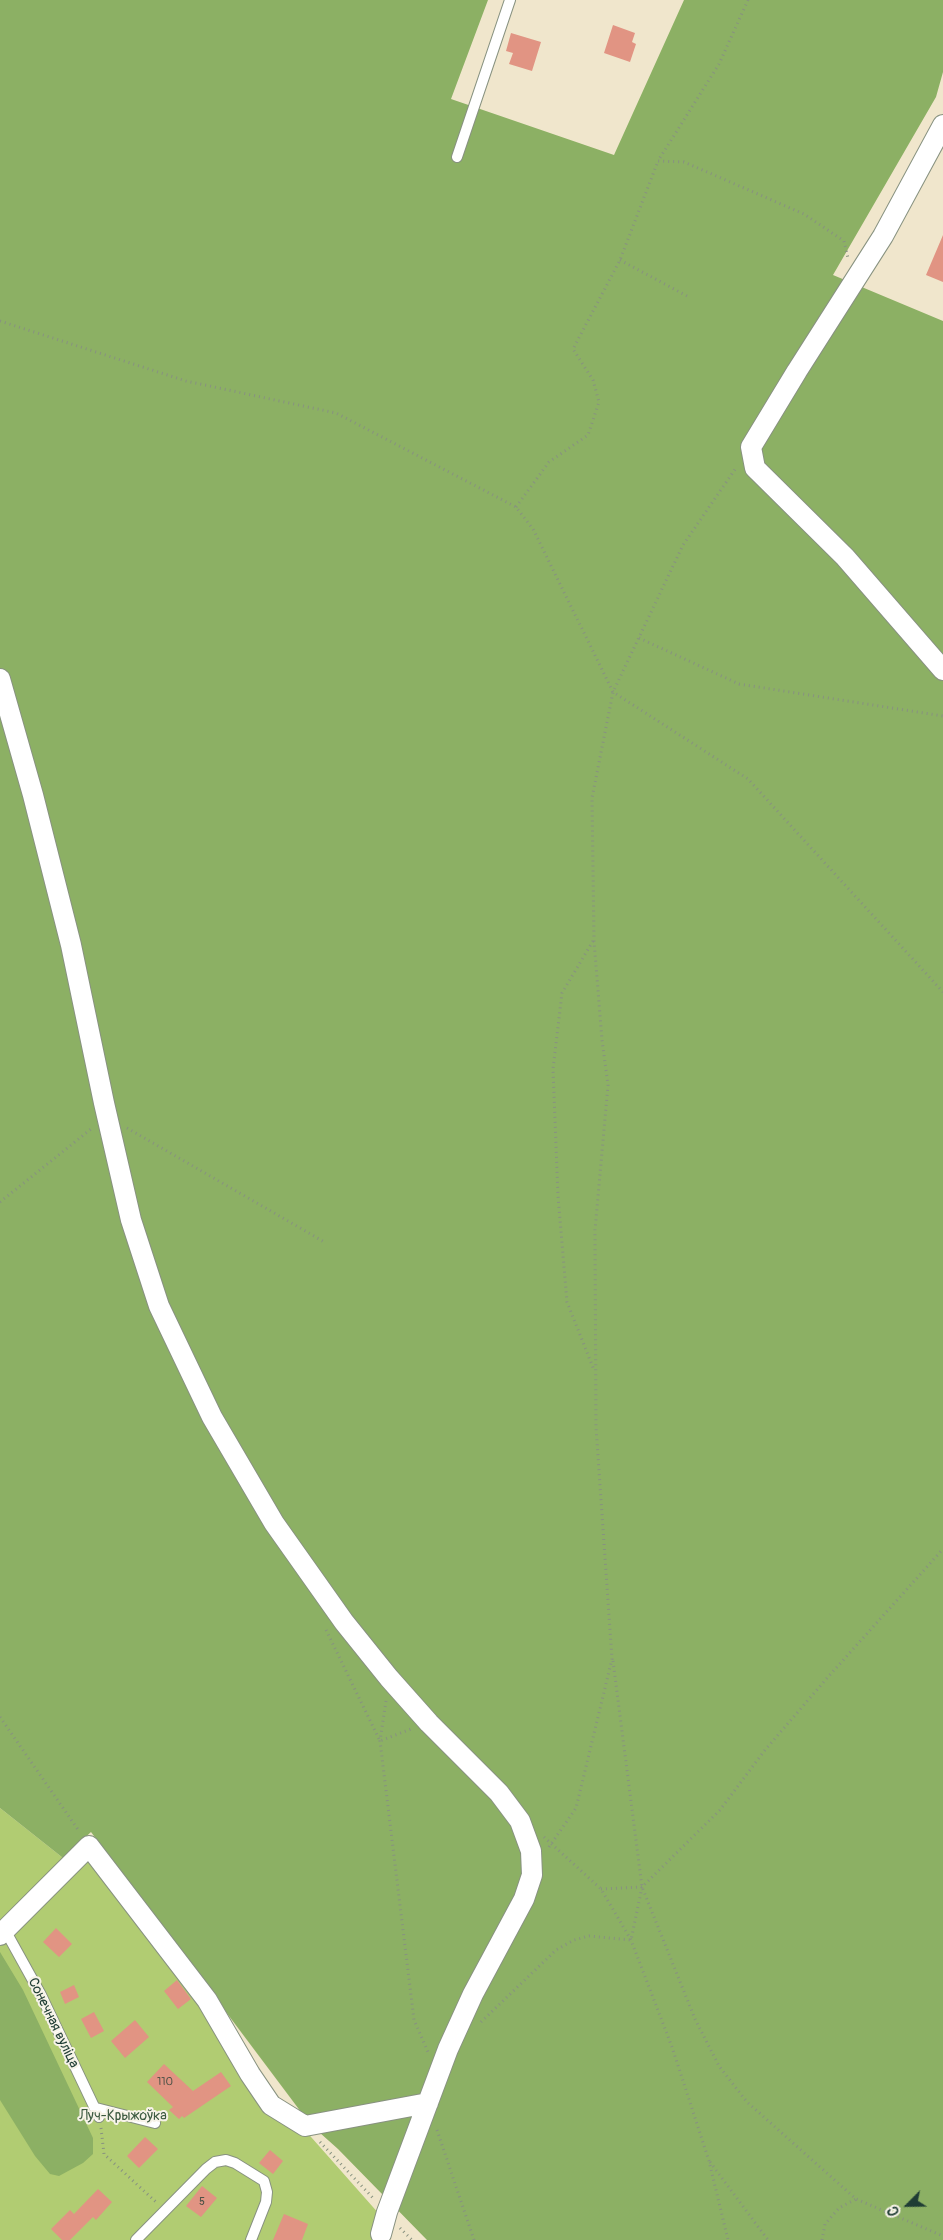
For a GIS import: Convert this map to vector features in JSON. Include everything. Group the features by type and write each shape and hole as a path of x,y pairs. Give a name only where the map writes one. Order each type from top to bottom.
{"street":[{"path":"943,125 883,236 751,447 755,468 845,557 943,670"},
{"path":"0,679 33,795 68,936 100,1121 159,1306 212,1417 274,1523 344,1622 389,1678 499,1793 520,1821 531,1851 532,1875 524,1899 473,1994 437,2075 387,2212 380,2237"},
{"path":"89,1846 207,2000 271,2105 305,2126 428,2103"},
{"name":"Сонечная вуліца","path":"2,1932 89,1846"}],"lane":[{"path":"457,157 510,0"},
{"name":"Сонечная вуліца","path":"2,1932 41,1995 98,2112"},
{"path":"98,2112 155,2123"},
{"path":"136,2240 206,2169 215,2162 226,2160 235,2163 264,2181 267,2192 266,2202 251,2240"}],"path":[{"path":"516,507 549,462 588,435 600,402 593,380 573,349 620,260 658,161 719,64 748,0"},
{"path":"658,161 684,162 804,214 844,241 853,283"},
{"path":"620,260 687,296"},
{"path":"0,321 186,382 336,413 516,507 533,529 613,692 748,779 943,992"},
{"path":"751,447 683,545 613,692 592,798 594,941 602,1040 608,1085 595,1230 596,1427 612,1659 642,1887 695,2019 719,2066 747,2102 856,2199 943,2236"},
{"path":"639,638 739,684 943,716"},
{"path":"594,941 562,993 553,1069 558,1196 567,1302 596,1374"},
{"path":"0,1202 100,1121 326,1243"},
{"path":"631,1940 642,1887 720,1810 772,1743 943,1549"},
{"path":"547,1850 576,1808 612,1659"},
{"path":"389,1678 380,1741 414,2020 437,2075"},
{"path":"0,1716 89,1846"},
{"path":"552,1842 601,1890 631,1940 672,2047 710,2161 728,2240"},
{"path":"601,1890 642,1887"},
{"path":"477,2026 556,1950 574,1940 589,1936 631,1940"},
{"path":"428,2103 474,2240"},
{"path":"98,2112 104,2154 165,2210"},
{"path":"305,2126 387,2212"},
{"path":"710,2161 768,2240"},
{"path":"822,2240 825,2224 839,2208 856,2199"}],"green space":[{"path":"0,0 488,0 451,99 614,155 684,0 943,0 943,72 936,97 833,275 943,321 943,2240 427,2240 338,2149 310,2124 91,1832 63,1858 0,1808"},
{"name":"Луч-Крыжоўка","path":"0,1808 63,1858 88,1857 201,2000 260,2106 304,2129 380,2215 372,2240 0,2240"},
{"path":"0,1952 23,1990 93,2138 93,2154 83,2163 59,2176 50,2174 35,2156 0,2100"}],"building":[{"path":"613,25 635,33 632,42 636,44 630,62 604,53"},
{"path":"511,33 541,42 532,71 509,64 513,53 506,51"},
{"path":"943,235 943,282 926,275"},
{"path":"56,1928 72,1944 59,1957 43,1942"},
{"path":"177,1980 191,1999 178,2009 164,1991"},
{"path":"74,1985 79,1997 65,2004 60,1992"},
{"path":"94,2012 104,2031 91,2038 81,2019"},
{"path":"135,2020 149,2037 125,2058 111,2041"},
{"path":"164,2064 193,2091 221,2072 231,2086 184,2118 182,2116 179,2119 169,2110 173,2107 147,2082"},
{"path":"145,2137 158,2149 139,2168 127,2156"},
{"path":"270,2150 283,2161 273,2174 259,2163"},
{"path":"202,2186 217,2198 201,2217 186,2206"},
{"path":"98,2189 112,2202 96,2220 93,2217 70,2240 62,2240 51,2229 70,2210 74,2214"},
{"path":"284,2214 308,2224 302,2240 273,2240"}]}
